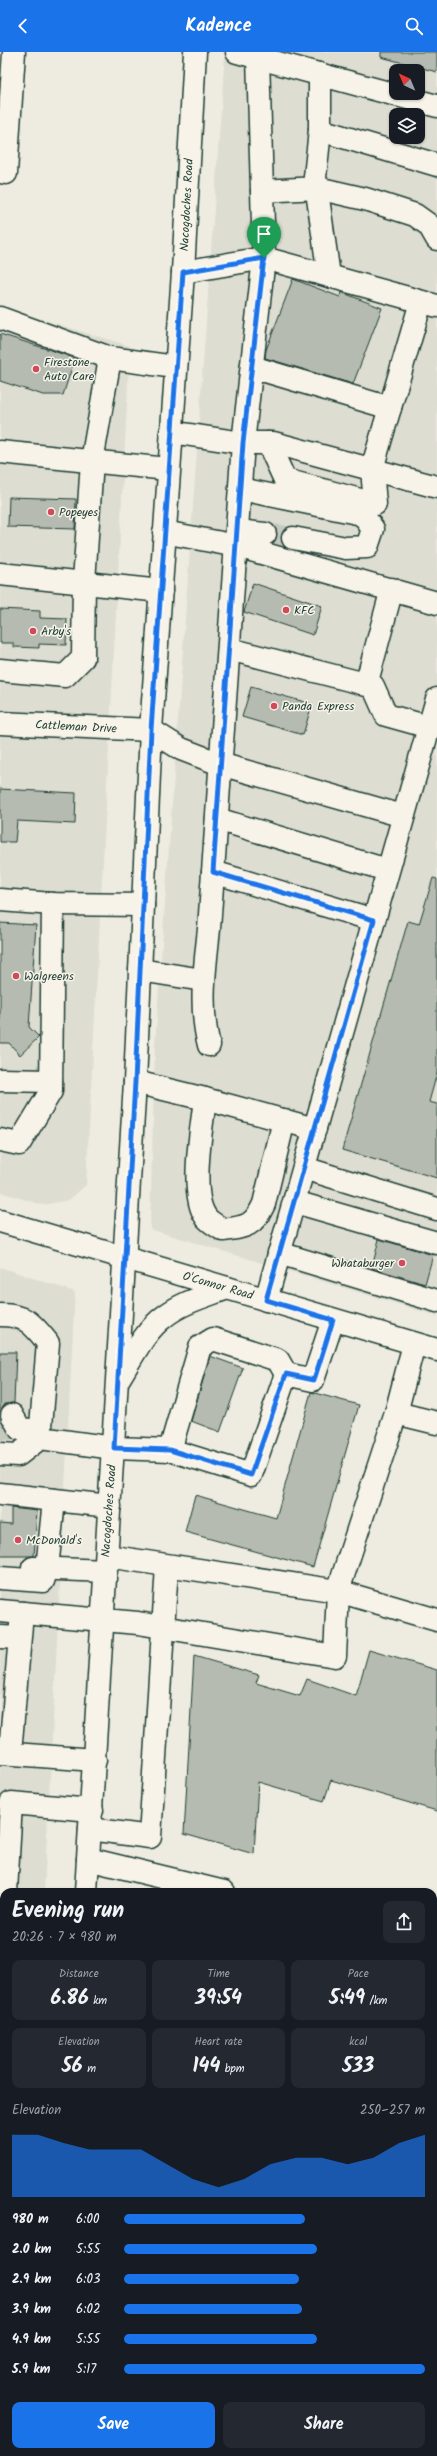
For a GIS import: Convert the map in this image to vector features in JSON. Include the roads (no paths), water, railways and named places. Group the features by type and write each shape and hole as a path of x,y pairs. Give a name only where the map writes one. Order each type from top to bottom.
{"main road":[{"path":"3,173 14,52"},
{"name":"Nacogdoches Road","path":"86,1888 135,1082 151,730 175,367 183,272 195,52"},
{"path":"209,1045 206,1032 203,980 213,872 238,538 243,443 264,258 262,191 248,54 437,106"},
{"path":"320,74 320,130 315,177 330,276"},
{"path":"320,130 437,165"},
{"path":"262,191 317,188 415,215 429,225 437,239"},
{"path":"183,272 264,258 429,304 390,408 372,469 375,504 386,525"},
{"path":"0,318 110,358 175,367"},
{"path":"0,670 65,676 83,658 84,582 92,461 110,358"},
{"path":"252,367 390,408"},
{"path":"171,432 243,443 268,443 437,487"},
{"path":"268,443 285,480 375,504"},
{"path":"0,452 168,469"},
{"path":"241,489 362,514 373,529 367,547 346,548 293,538"},
{"path":"164,532 238,538 265,534"},
{"path":"238,538 437,603"},
{"path":"0,574 161,591"},
{"path":"366,685 392,589"},
{"path":"229,649 373,686 386,715 429,727"},
{"path":"266,1300 437,699"},
{"name":"Cattleman Drive","path":"0,723 151,730"},
{"path":"151,730 181,749 220,764 403,816"},
{"path":"217,819 388,870"},
{"path":"213,872 374,920"},
{"path":"0,900 53,904 143,905"},
{"path":"0,1140 19,1144 51,1091 53,904"},
{"path":"140,970 203,980"},
{"path":"0,1080 51,1081"},
{"path":"135,1082 205,1099 315,1129"},
{"path":"205,1099 198,1168 198,1195 206,1218 223,1230 240,1228 252,1223 258,1216 264,1204 284,1120"},
{"path":"304,1168 437,1209"},
{"path":"295,1202 437,1243"},
{"name":"O'Connor Road","path":"0,1221 437,1350"},
{"path":"279,1253 437,1301"},
{"path":"117,1382 148,1334 164,1316 186,1303 227,1288"},
{"path":"0,1315 16,1315 32,1323 48,1343 19,1434 114,1448 170,1450 251,1475 286,1374"},
{"path":"170,1450 200,1347 213,1339 278,1360 286,1374 314,1380 333,1320"},
{"path":"0,1611 103,1619 162,1627 335,1656 338,1591 396,1413 414,1344"},
{"path":"396,1413 437,1423"},
{"path":"0,1494 110,1506"},
{"path":"0,1578 43,1581 47,1569 54,1500"},
{"path":"0,1567 47,1569 106,1563 167,1566 338,1591 437,1620"},
{"path":"6,1888 6,1802 91,1819 150,1836 167,1566"},
{"path":"22,1613 10,1638 5,1753 95,1760"},
{"path":"88,1859 208,1888"}],"tunnel":[{"path":"265,534 293,538"},
{"path":"0,1429 11,1429"}],"place":[{"name":"Firestone Auto Care","path":"36,369"},
{"name":"Popeyes","path":"51,512"},
{"name":"KFC","path":"286,610"},
{"name":"Arby's","path":"33,631"},
{"name":"Panda Express","path":"274,706"},
{"name":"Walgreens","path":"16,976"},
{"name":"Whataburger","path":"402,1263"},
{"name":"McDonald's","path":"18,1540"}]}
